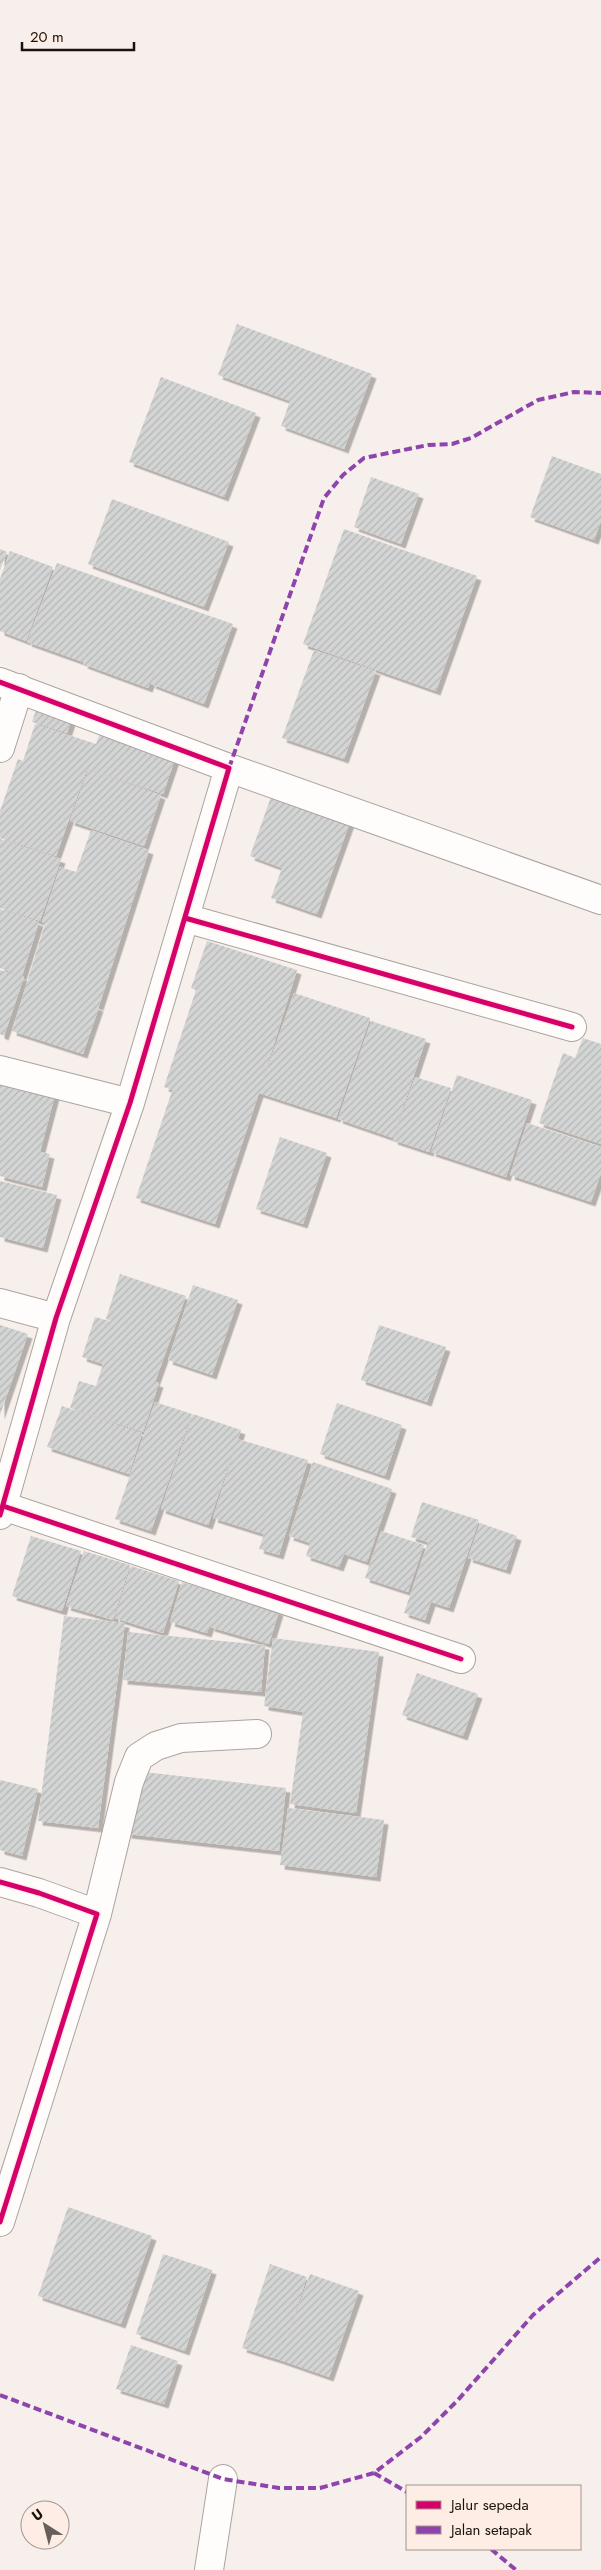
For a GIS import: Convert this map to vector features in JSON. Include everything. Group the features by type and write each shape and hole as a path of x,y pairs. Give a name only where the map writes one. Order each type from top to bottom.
{"street":[{"path":"0,748 10,685 229,768 601,900"},
{"path":"229,768 130,1103 56,1318 1,1510 461,1659"},
{"path":"185,918 572,1027"},
{"path":"0,1070 130,1103"},
{"path":"0,1303 56,1318"},
{"path":"0,2222 97,1914 129,1782 139,1757 156,1746 181,1738 257,1734"},
{"path":"0,1882 39,1893 97,1914"},
{"path":"209,2570 223,2479"}],"building":[{"path":"237,324 372,374 344,449 281,426 290,401 218,375"},
{"path":"161,377 256,413 224,497 129,462"},
{"path":"552,456 601,474 601,521 594,540 530,517"},
{"path":"371,477 419,494 401,544 354,527"},
{"path":"112,499 229,542 204,607 88,564"},
{"path":"344,529 477,576 436,691 303,644"},
{"path":"0,549 7,552 0,570"},
{"path":"10,551 53,567 26,641 0,631 0,579"},
{"path":"57,563 233,624 204,704 151,684 158,663 148,688 83,664 95,630 83,662 27,642"},
{"path":"314,650 376,671 344,759 282,738"},
{"path":"40,697 75,709 67,733 32,722"},
{"path":"35,724 96,744 103,725 178,750 163,794 87,769 56,856 0,838 0,811 18,759 23,761"},
{"path":"88,770 161,795 144,846 70,821"},
{"path":"272,794 350,822 317,914 271,898 282,868 250,856"},
{"path":"91,830 149,850 99,1006 74,998 99,1007 83,1054 12,1031 45,924 64,930 42,922 60,867 76,872"},
{"path":"0,839 61,859 40,921 0,908"},
{"path":"0,909 39,922 22,976 0,968"},
{"path":"207,941 297,970 261,1086 294,993 370,1018 336,1118 259,1093 215,1224 136,1198 172,1091 187,1095 164,1087 196,990 191,988"},
{"path":"0,970 24,977 4,1036 0,1034"},
{"path":"371,1021 426,1039 393,1138 338,1119"},
{"path":"583,1038 601,1044 601,1144 539,1123 563,1053 575,1058"},
{"path":"457,1075 532,1100 506,1177 431,1152"},
{"path":"0,1076 56,1091 40,1152 50,1154 42,1187 0,1176"},
{"path":"415,1077 451,1088 429,1152 393,1140"},
{"path":"527,1123 601,1147 601,1173 591,1202 510,1175"},
{"path":"280,1137 327,1153 303,1224 256,1209"},
{"path":"0,1181 57,1195 43,1248 0,1237"},
{"path":"120,1274 186,1296 155,1382 159,1383 143,1432 70,1408 79,1381 96,1386 103,1364 82,1357 95,1317 117,1323 106,1319"},
{"path":"193,1285 238,1300 212,1375 168,1360"},
{"path":"0,1325 28,1334 0,1415"},
{"path":"379,1325 446,1347 427,1402 361,1380"},
{"path":"155,1402 192,1414 151,1531 115,1519"},
{"path":"337,1403 402,1425 385,1476 320,1454"},
{"path":"62,1406 142,1433 129,1474 47,1447"},
{"path":"193,1414 241,1430 208,1525 161,1509"},
{"path":"238,1439 308,1460 279,1555 259,1549 264,1534 213,1518"},
{"path":"313,1462 392,1489 367,1562 344,1554 339,1567 306,1556 310,1543 289,1536"},
{"path":"422,1502 479,1520 449,1608 431,1602 425,1620 404,1613 428,1542 411,1537"},
{"path":"480,1523 517,1536 506,1570 468,1558"},
{"path":"381,1531 424,1545 408,1592 365,1578"},
{"path":"31,1536 81,1551 62,1611 12,1596"},
{"path":"84,1551 130,1565 113,1620 66,1606"},
{"path":"131,1566 179,1581 163,1633 115,1618"},
{"path":"182,1582 279,1611 269,1644 210,1627 213,1616 207,1633 170,1622"},
{"path":"64,1616 125,1623 98,1828 38,1821"},
{"path":"128,1632 265,1645 261,1692 123,1680"},
{"path":"273,1638 379,1652 356,1813 290,1804 303,1712 264,1706"},
{"path":"417,1673 478,1694 463,1736 402,1715"},
{"path":"135,1771 286,1788 279,1851 127,1834"},
{"path":"0,1780 38,1789 22,1856 0,1850"},
{"path":"288,1808 384,1820 376,1877 280,1865"},
{"path":"68,2207 152,2236 121,2324 38,2296"},
{"path":"163,2254 212,2270 185,2351 136,2334"},
{"path":"270,2264 307,2277 280,2360 242,2348"},
{"path":"310,2274 359,2291 329,2377 280,2360"},
{"path":"131,2345 178,2361 164,2404 116,2389"}],"marked path":[{"path":"229,768 324,498 343,475 364,458 428,445 452,444 471,438 538,400 574,392 601,393"},
{"path":"0,2395 223,2479 279,2488 320,2488 374,2473 421,2437 458,2400 533,2315 601,2257"},
{"path":"374,2473 406,2491"},
{"path":"492,2550 516,2570"}],"cycle path":[{"path":"0,682 229,768 130,1103 56,1318 0,1515"},
{"path":"185,918 572,1027"},
{"path":"3,1506 461,1659"},
{"path":"0,1882 39,1893 97,1914 0,2222"}]}
